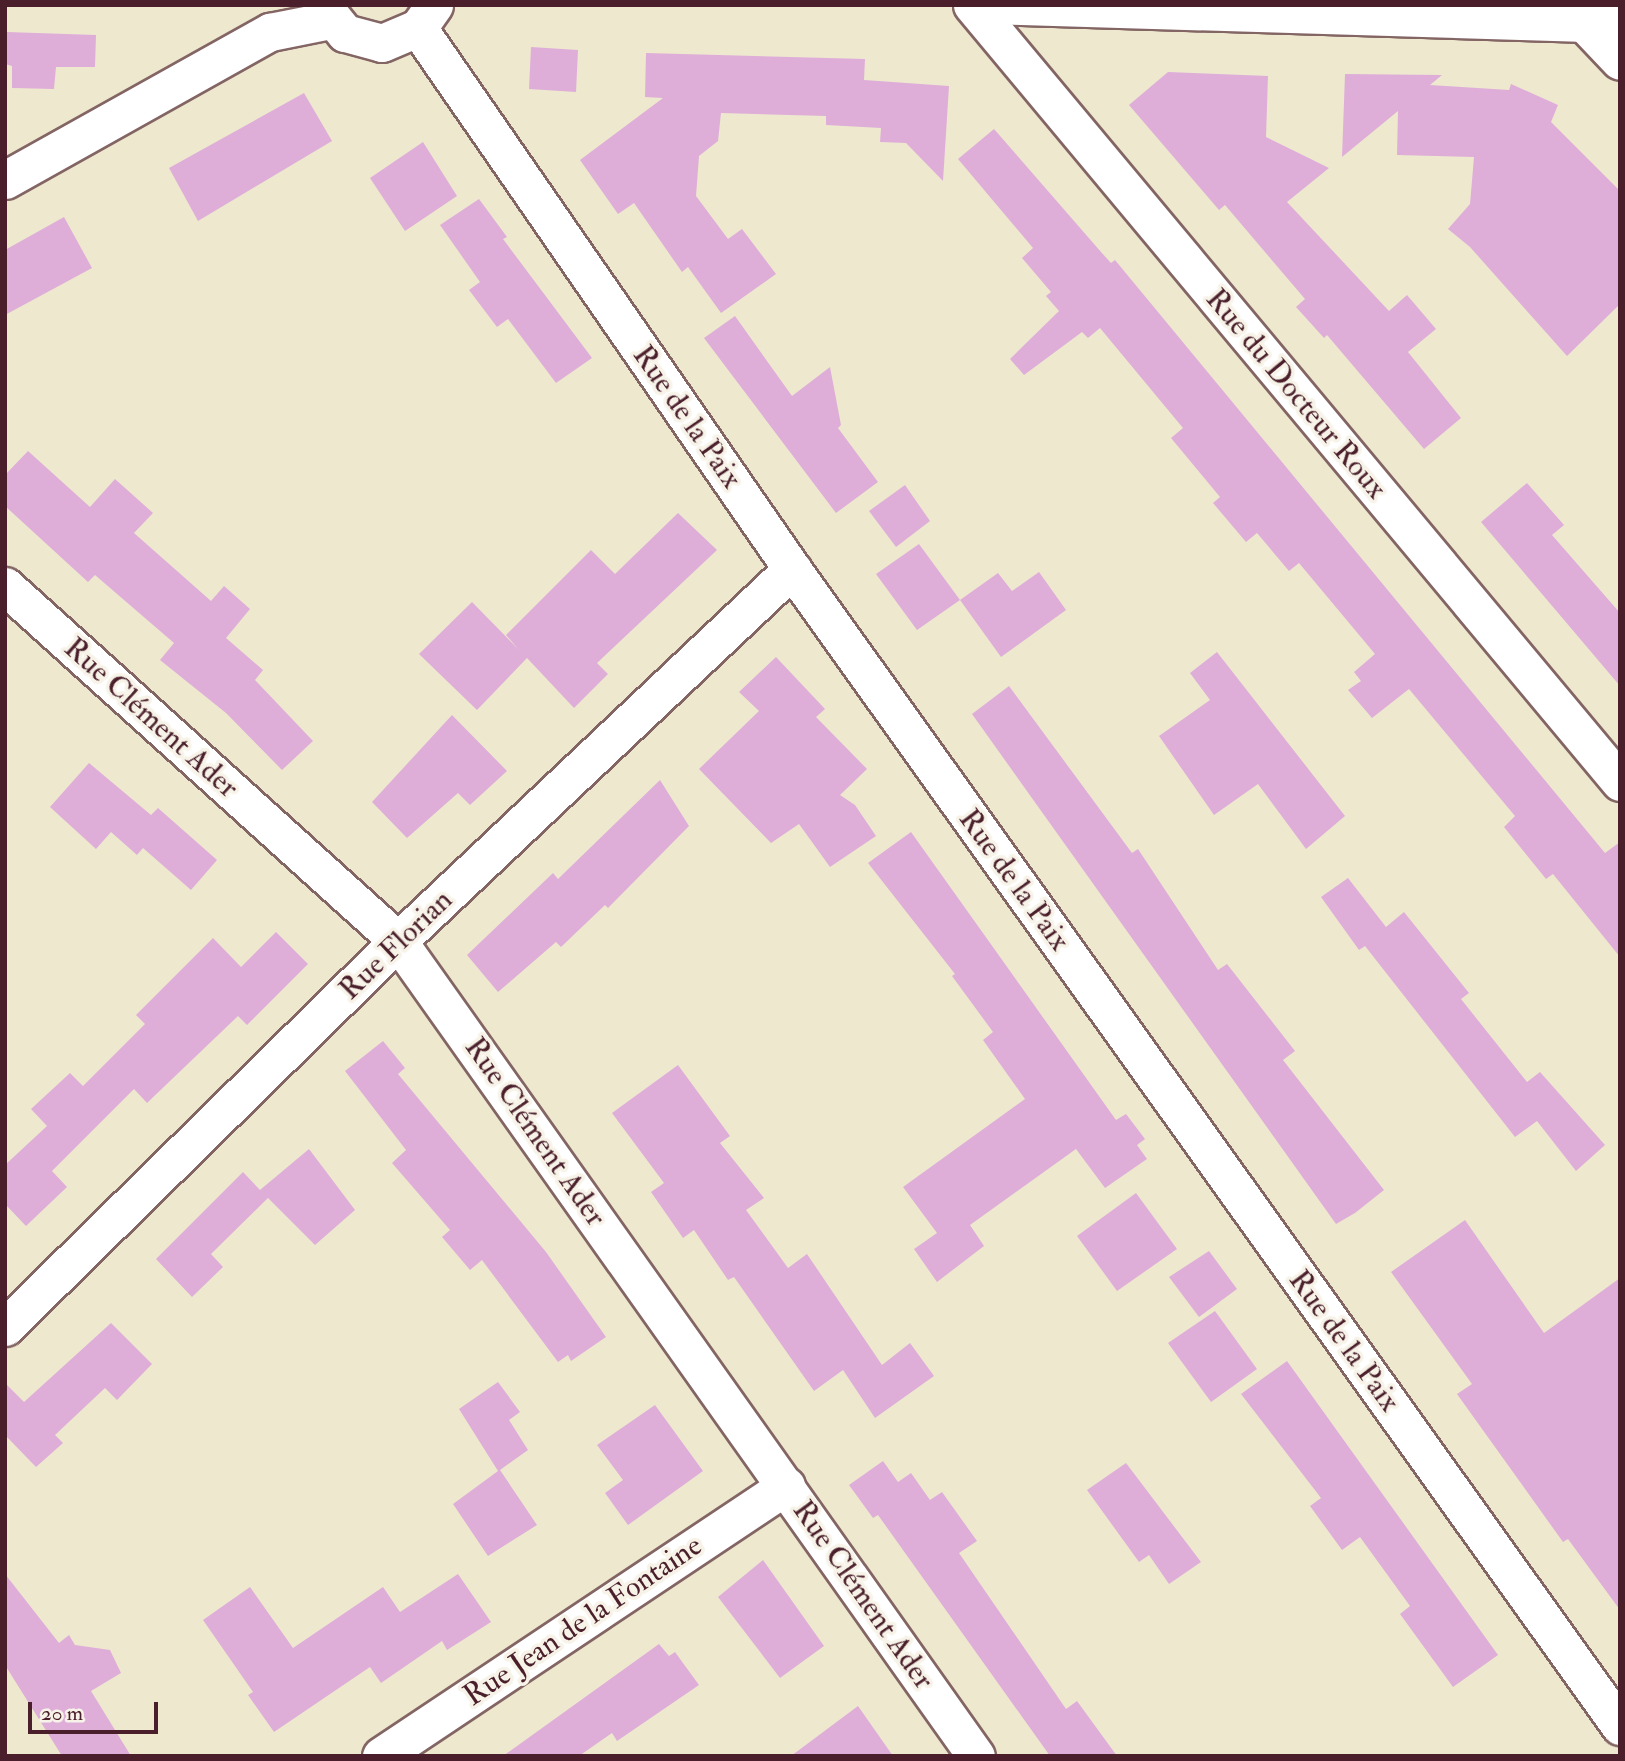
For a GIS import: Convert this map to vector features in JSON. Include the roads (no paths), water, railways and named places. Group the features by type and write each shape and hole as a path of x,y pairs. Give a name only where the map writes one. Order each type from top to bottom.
{"street":[{"name":"Rue du Docteur Roux","path":"972,5 1620,782"},
{"path":"988,5 1620,24"},
{"path":"5,180 270,32 326,13 363,41 382,43 426,17"},
{"name":"Rue de la Paix","path":"426,17 792,569 1620,1726"},
{"path":"1584,23 1620,61"},
{"name":"Rue Florian","path":"5,1327 398,942 792,569"},
{"name":"Rue Clément Ader","path":"5,586 398,942 976,1756"},
{"name":"Rue Jean de la Fontaine","path":"381,1756 786,1486"}]}
